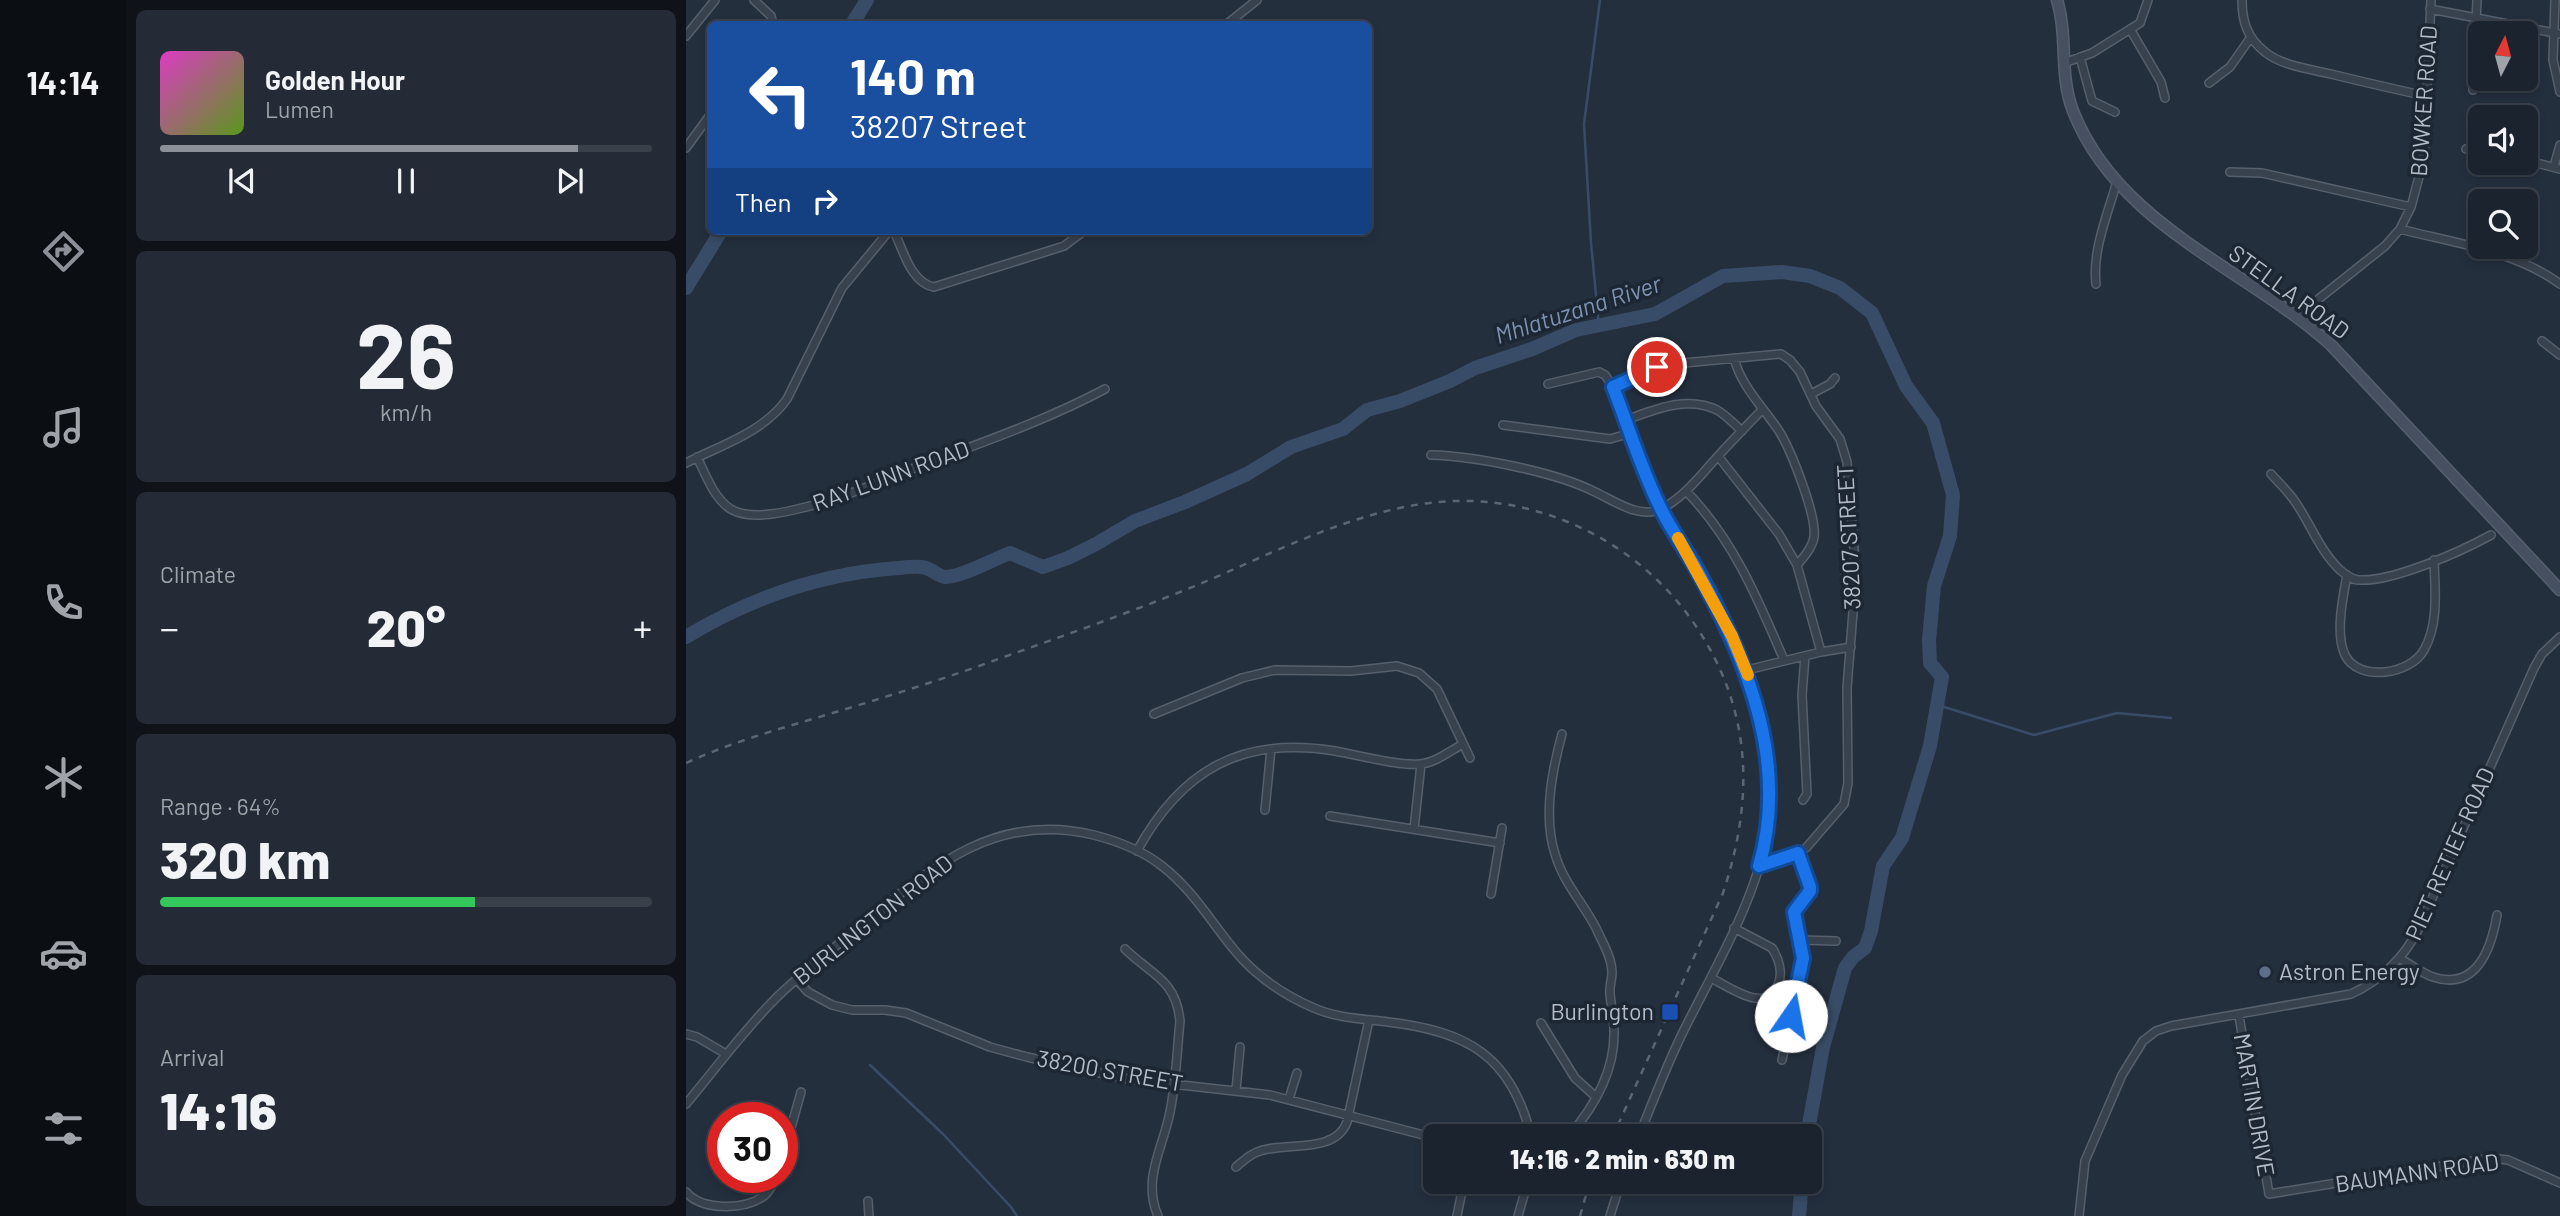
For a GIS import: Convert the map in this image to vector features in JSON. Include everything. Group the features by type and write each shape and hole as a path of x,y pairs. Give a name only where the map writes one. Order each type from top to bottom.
{"main road":[{"name":"STELLA ROAD","path":"2057,0 2064,35 2067,88 2076,118 2097,155 2117,181 2137,203 2163,224 2296,317 2350,363 2560,590"}],"street":[{"path":"686,36 715,0"},
{"path":"754,0 771,16 772,21"},
{"path":"1231,21 1257,0"},
{"path":"2064,63 2092,53 2130,29 2142,20 2148,0"},
{"path":"2242,0 2243,22 2252,37 2266,53 2282,62 2426,96"},
{"name":"BOWKER ROAD","path":"2296,317 2385,246 2400,229 2411,208 2423,168 2431,0"},
{"path":"2475,21 2477,0"},
{"path":"2555,0 2557,34 2553,61 2560,92"},
{"path":"2430,9 2557,34"},
{"path":"2130,29 2161,82 2165,98"},
{"path":"2209,83 2230,67 2252,37"},
{"path":"2080,57 2092,101 2115,112"},
{"path":"686,148 707,119"},
{"path":"686,131 693,137"},
{"path":"2538,163 2557,167 2560,145"},
{"path":"2230,172 2262,173 2411,208"},
{"path":"2096,284 2094,269 2097,253 2117,181"},
{"path":"2400,229 2522,261 2546,273 2560,284"},
{"path":"686,463 765,423 779,411 788,399 842,288 888,235"},
{"path":"894,235 918,279 926,285 934,286 1064,246 1080,235"},
{"path":"2542,341 2560,355"},
{"name":"38207 STREET","path":"1613,387 1657,367 1775,353 1786,356 1800,372 1816,406 1840,439 1847,462 1856,574 1847,688 1849,750 1846,799 1837,814 1806,848 1759,866"},
{"path":"1734,358 1739,372 1762,410 1778,430 1793,458 1814,533 1812,544 1797,565"},
{"path":"1548,384 1599,372 1605,375 1613,387 1661,510 1704,583 1747,670 1759,714 1766,757 1768,815 1759,866 1734,928 1668,1064 1644,1124"},
{"path":"1811,394 1830,384 1835,377"},
{"name":"RAY LUNN ROAD","path":"697,457 714,490 728,508 744,514 784,512 831,500 949,455 1054,414 1105,389"},
{"path":"1626,419 1687,403 1719,410 1742,431"},
{"path":"1432,455 1461,457 1520,469 1582,486 1622,507 1641,511 1661,510 1686,491 1762,410"},
{"path":"1503,425 1610,439 1631,433"},
{"path":"1718,456 1779,534 1797,565 1821,652"},
{"path":"2272,474 2295,502 2319,544 2347,575 2359,580 2385,577 2434,560 2491,534"},
{"path":"1686,491 1718,529 1735,555 1784,660"},
{"path":"2347,575 2339,622 2345,655 2356,666 2374,673 2386,673 2419,657 2425,648 2434,610 2434,560"},
{"name":"PIET RETIEF ROAD","path":"2079,1216 2085,1161 2114,1091 2137,1048 2150,1034 2162,1028 2351,994 2376,979 2399,958 2415,936 2538,661 2560,637"},
{"path":"1747,670 1851,647"},
{"path":"1803,800 1807,794 1802,695 1805,656"},
{"path":"1154,714 1234,681 1275,670 1351,671 1397,666 1419,673 1437,689 1470,758"},
{"path":"1562,734 1551,789 1550,830 1554,852 1560,869 1594,925 1612,967 1612,1061 1596,1097 1577,1124"},
{"path":"1137,851 1174,797 1193,780 1223,762 1270,749 1313,748 1421,764 1463,744"},
{"path":"1265,810 1270,749"},
{"path":"1414,829 1421,764"},
{"path":"1330,816 1500,843"},
{"path":"1491,894 1502,828"},
{"name":"BURLINGTON ROAD","path":"686,1104 756,1019 796,979 908,887 948,858 977,843 1024,831 1065,830 1104,838 1137,851 1162,866 1193,895 1236,951 1263,979 1287,995 1319,1010 1427,1027 1465,1040 1486,1056 1513,1086 1527,1124"},
{"path":"1782,1060 1802,965 1801,940 1794,912 1810,889 1798,853"},
{"path":"2399,958 2431,976 2448,980 2463,978 2475,969 2484,956 2497,915"},
{"path":"1711,978 1756,999 1769,998 1775,992 1781,975 1772,948 1734,928"},
{"path":"1801,940 1836,941"},
{"path":"1125,949 1162,978 1180,1012 1170,1113 1152,1175 1151,1192 1158,1216"},
{"name":"38200 STREET","path":"796,979 808,992 842,1009 906,1013 990,1047 1027,1057 1101,1074 1289,1099 1423,1135"},
{"name":"MARTIN DRIVE","path":"2239,1016 2269,1194"},
{"path":"1236,1167 1254,1153 1327,1141 1340,1134 1349,1115 1370,1020"},
{"path":"1541,1023 1576,1078 1596,1097"},
{"path":"686,1034 697,1037 726,1054"},
{"path":"1236,1090 1240,1047"},
{"path":"1289,1099 1297,1073"},
{"path":"798,1103 801,1092"},
{"name":"BAUMANN ROAD","path":"2269,1194 2491,1158 2508,1160 2560,1183"},
{"path":"686,1192 696,1201 709,1205 738,1205 766,1193"},
{"path":"1457,1216 1461,1194"},
{"path":"1518,1216 1524,1194"},
{"path":"1610,1216 1618,1194"},
{"path":"868,1202 869,1216"}],"waterway":[{"name":"Mhlatuzana River","path":"854,21 867,0"},
{"path":"1599,326 1584,124 1600,0"},
{"name":"Mhlatuzana River","path":"686,288 719,235"},
{"name":"Mhlatuzana River","path":"686,637 762,599 788,589 843,575 923,567 951,577 1010,553 1043,567 1068,558 1135,521 1247,474 1291,447 1343,429 1367,410 1400,401 1475,368 1532,349 1576,330 1655,314 1723,276 1782,272 1810,276 1840,288 1872,313 1906,386 1933,423 1953,495 1950,536 1934,586 1929,640 1930,663 1942,677 1930,746 1902,838 1883,866 1871,931 1865,948 1853,957 1845,968 1823,1047 1809,1124"},
{"path":"1938,705 2034,735 2117,713 2171,718"},
{"path":"870,1065 943,1134 1017,1216"},
{"name":"Mhlatuzana River","path":"1799,1216 1801,1194"}],"railway":[{"path":"686,763 741,741 940,679 1074,632 1195,586 1295,542 1365,517 1435,502 1471,501 1506,504 1572,524 1603,539 1631,558 1657,580 1681,606 1701,634 1731,697 1743,760 1740,826 1723,893 1618,1124"},
{"path":"1580,1216 1586,1194"}],"slow traffic":[{"path":"1678,538 1732,636 1748,675"}],"place":[{"name":"Astron Energy","path":"2265,972"},
{"name":"Burlington","path":"1670,1012"}],"route":[{"path":"1657,367 1613,387 1654,497 1700,574 1732,636 1754,692 1764,737 1768,782 1768,815 1759,866 1784,860 1798,853 1810,887 1810,891 1794,912 1803,958 1791,1016"}]}
